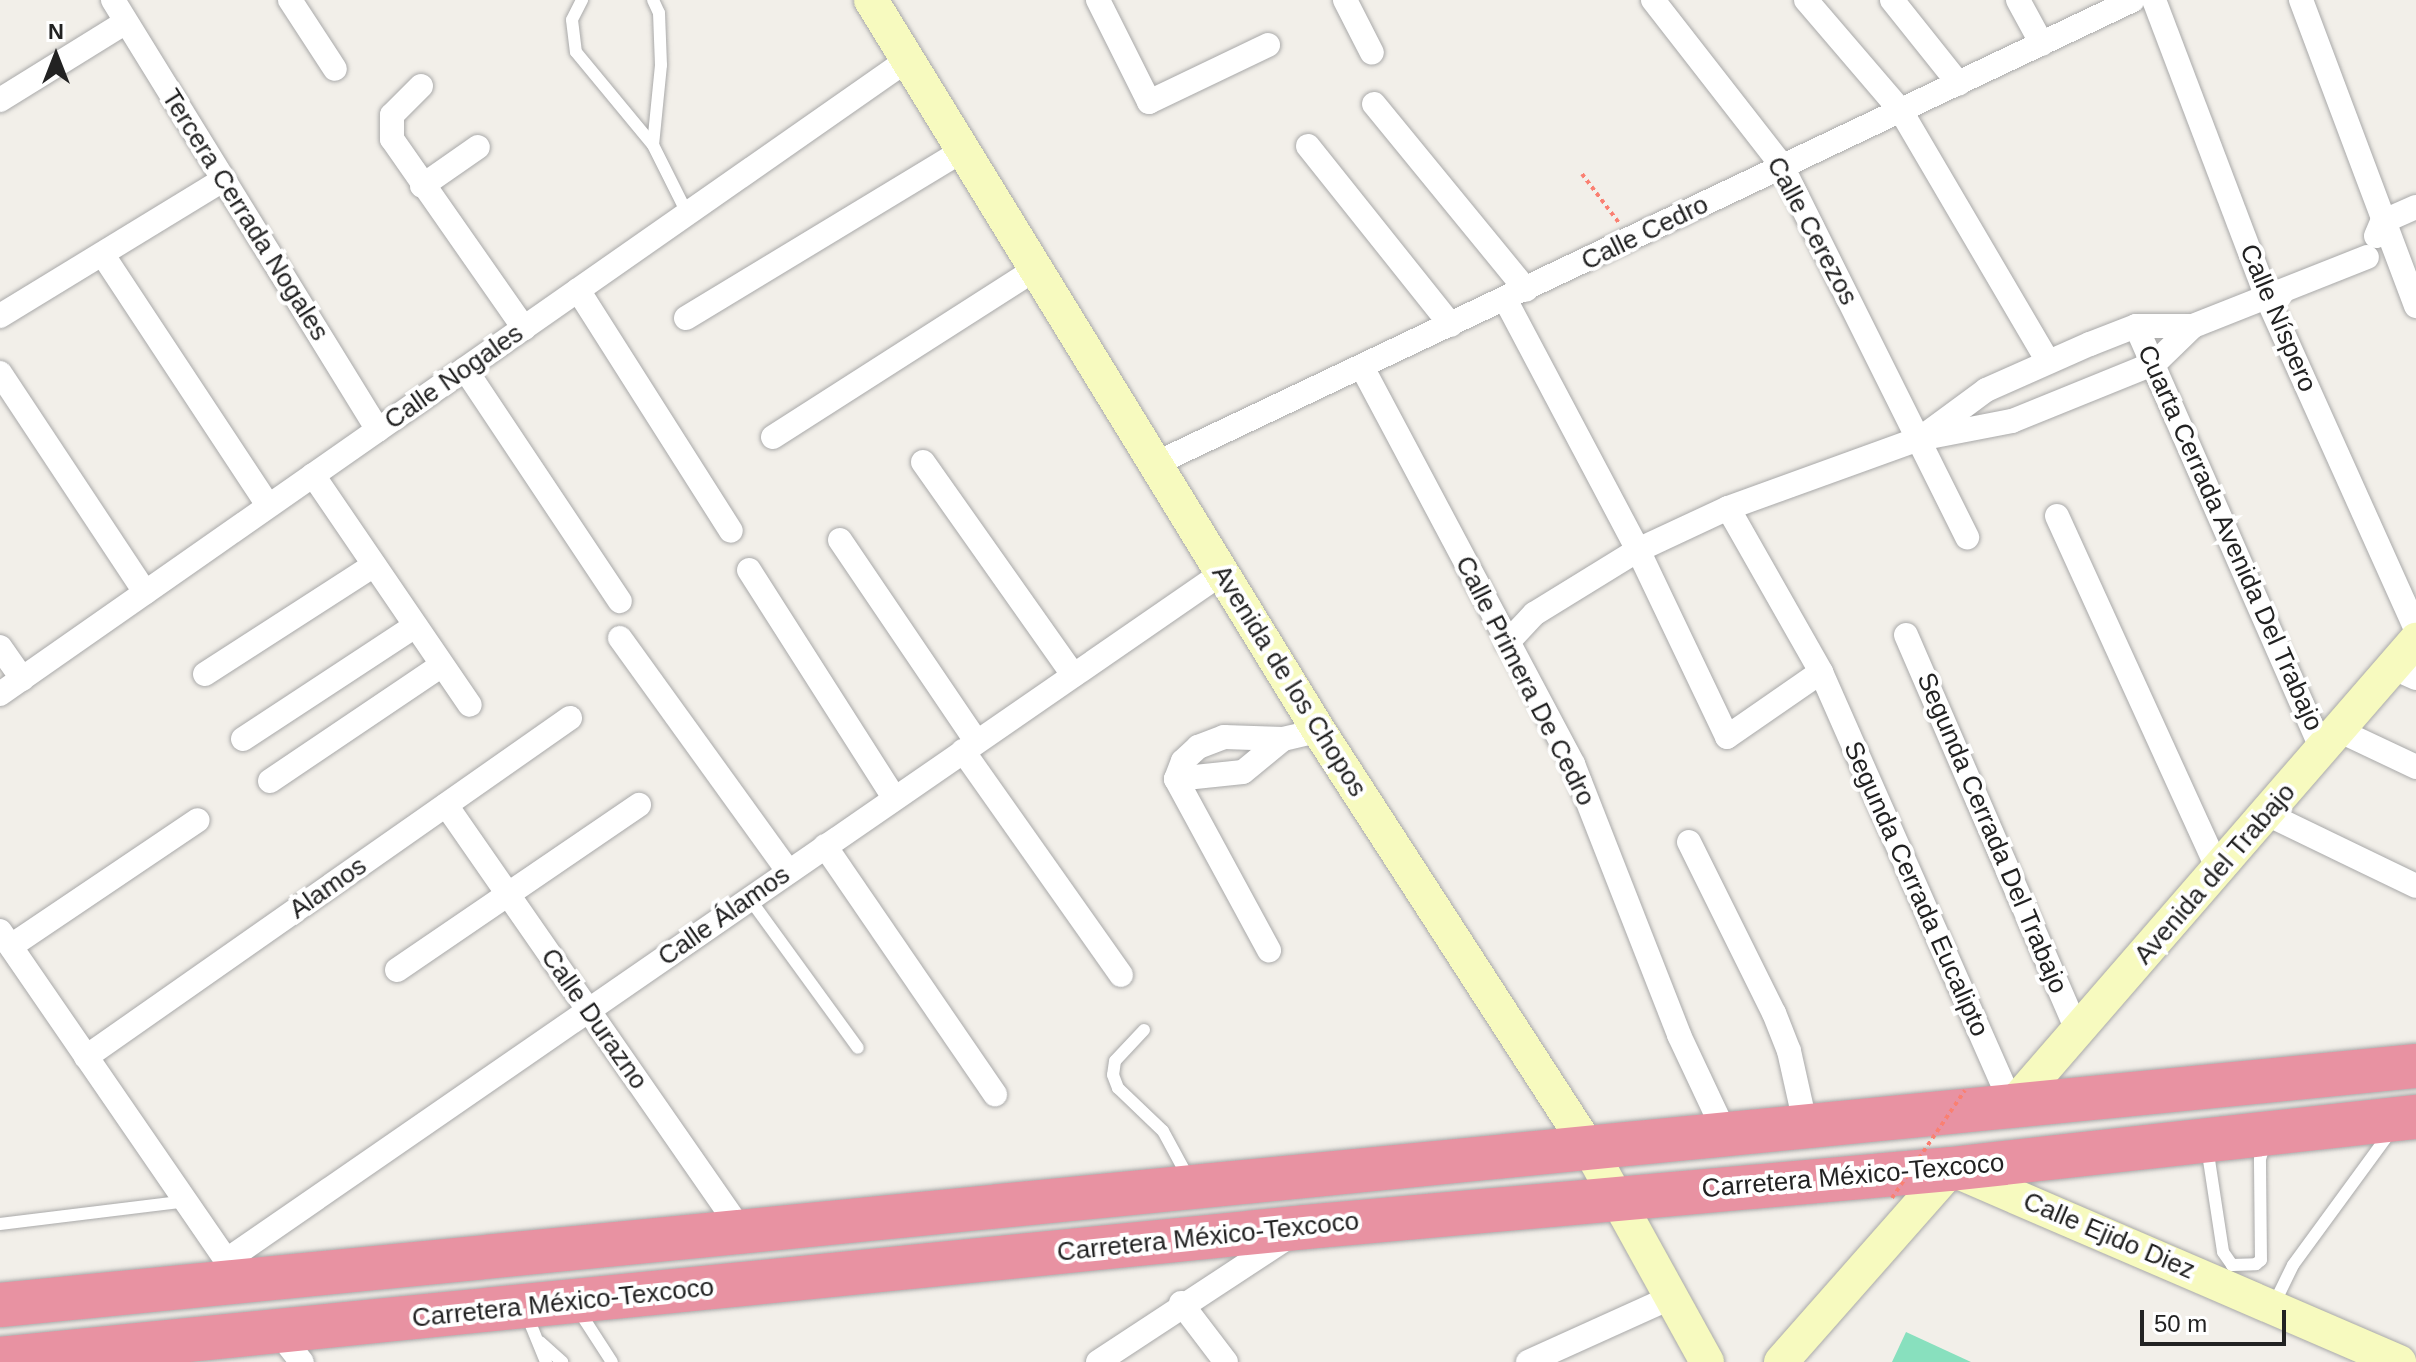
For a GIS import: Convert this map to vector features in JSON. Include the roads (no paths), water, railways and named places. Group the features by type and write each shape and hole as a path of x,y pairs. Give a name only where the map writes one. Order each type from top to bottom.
{"highway":[{"name":"Carretera México-Texcoco","path":"0,1305 234,1270 743,1233 2416,1066"},
{"name":"Carretera México-Texcoco","path":"0,1359 131,1354 232,1343 290,1348 530,1323 573,1302 1615,1197 1951,1169 2408,1118"}],"main road":[{"name":"Avenida de los Chopos","path":"871,0 1319,731 1590,1150 1707,1362"},
{"name":"Avenida del Trabajo","path":"2012,1106 2332,741 2406,674 2416,640"},
{"name":"Calle Ejido Diez","path":"1951,1169 2273,1305 2399,1362"},
{"path":"1781,1362 1951,1169"}],"street":[{"name":"Tercera Cerrada Nogales","path":"113,0 378,430"},
{"path":"290,0 335,69"},
{"path":"1098,0 1149,102 1268,45"},
{"path":"1345,0 1372,53"},
{"name":"Calle Cerezos","path":"1653,0 1782,166 1967,537"},
{"path":"1806,0 1901,111 2048,362"},
{"path":"1892,0 1959,84"},
{"path":"2018,0 2042,44"},
{"name":"Calle Níspero","path":"2154,0 2268,300 2416,630"},
{"path":"2301,0 2382,222 2407,262 2416,306"},
{"name":"Calle Cedro","path":"1155,464 1959,84 2122,2"},
{"path":"0,100 126,22"},
{"name":"Calle Nogales","path":"0,694 907,60"},
{"path":"421,86 392,115 392,139 524,328"},
{"path":"1374,104 1516,295 1727,737 1821,672"},
{"path":"1308,146 1451,325"},
{"path":"422,186 478,147"},
{"path":"686,318 963,150"},
{"path":"0,316 223,180"},
{"path":"2367,257 2382,222 2416,207"},
{"path":"103,255 268,505"},
{"path":"1919,439 1986,390 2136,326 2193,326 2268,300 2367,257 2407,262"},
{"path":"773,437 1036,269"},
{"path":"578,290 731,531"},
{"name":"Cuarta Cerrada Avenida Del Trabajo","path":"2136,326 2332,741"},
{"path":"1507,643 1534,614 1638,550 1728,508 1919,439 2012,421 2155,363 2193,326"},
{"name":"Calle Primera De Cedro","path":"1362,367 1573,764 1679,1035 1726,1135"},
{"path":"465,369 620,601"},
{"path":"0,373 145,592"},
{"path":"923,462 1073,675"},
{"path":"313,475 470,705"},
{"name":"Segunda Cerrada Eucalipto","path":"1728,508 1821,672 2012,1106"},
{"path":"2057,516 2218,869"},
{"path":"840,540 970,746 1121,975"},
{"path":"205,674 374,565"},
{"path":"749,570 894,798"},
{"name":"Calle Álamos","path":"234,1270 588,1009 1222,573"},
{"path":"243,739 415,626"},
{"name":"Segunda Cerrada Del Trabajo","path":"1906,635 2077,1031"},
{"path":"620,638 788,871"},
{"path":"0,647 22,679"},
{"path":"270,781 442,665"},
{"name":"Alamos","path":"86,1057 570,718"},
{"path":"1269,950 1176,779 1183,761 1198,747 1224,737 1283,739 1319,731"},
{"path":"1176,779 1243,772 1283,739"},
{"path":"2332,741 2416,767"},
{"name":"Calle Durazno","path":"446,805 743,1233"},
{"path":"397,970 639,805"},
{"path":"2267,814 2416,886"},
{"path":"198,820 5,938 234,1270"},
{"path":"1689,842 1774,1013 1806,1127"},
{"path":"825,846 995,1094"},
{"path":"1098,1362 1181,1303 1306,1227"},
{"path":"1528,1362 1672,1297"},
{"path":"1181,1303 1226,1362"}],"lane":[{"path":"582,0 572,20 576,52 653,145 687,213"},
{"path":"653,0 659,13 661,65 653,145"},
{"path":"749,898 858,1048"},
{"path":"1144,1030 1115,1061 1113,1075 1118,1088 1163,1131 1194,1189"},
{"path":"2273,1305 2293,1265 2408,1118"},
{"path":"2206,1140 2223,1252 2232,1265 2256,1264 2261,1260 2260,1159 2271,1132"},
{"path":"0,1224 186,1201"},
{"path":"573,1302 612,1362"},
{"path":"530,1323 546,1362"},
{"path":"530,1323 562,1362"}]}
